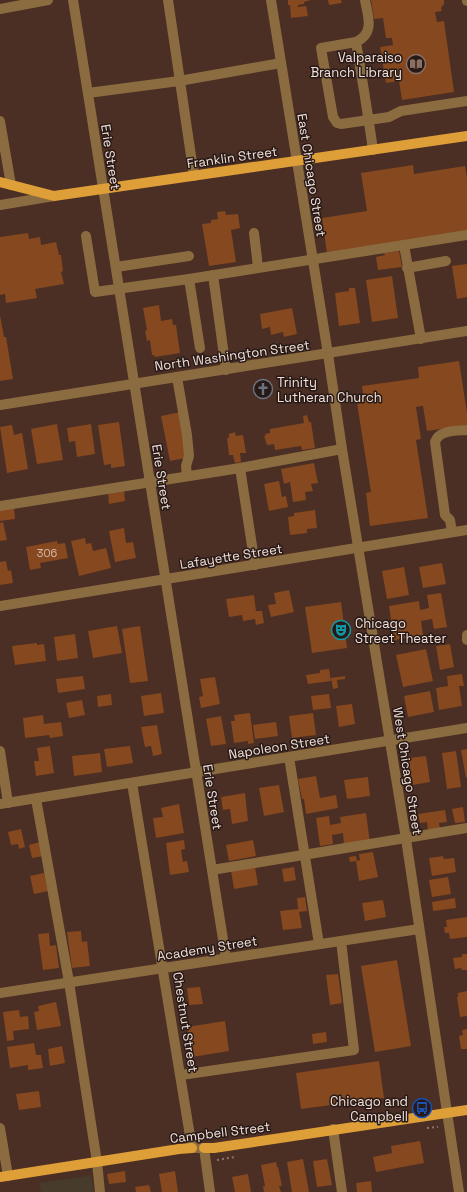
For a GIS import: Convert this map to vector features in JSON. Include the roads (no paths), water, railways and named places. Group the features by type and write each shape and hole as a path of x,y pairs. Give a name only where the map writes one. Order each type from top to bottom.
{"main road":[{"name":"Franklin Street","path":"54,196 467,136"},
{"path":"0,182 54,196"},
{"name":"Campbell Street","path":"204,1148 214,1148 467,1110"},
{"name":"Campbell Street","path":"4,1176 192,1148"}],"street":[{"path":"0,9 48,0"},
{"name":"Erie Street","path":"73,0 226,958"},
{"path":"168,0 194,176"},
{"name":"East Chicago Street","path":"271,0 328,354"},
{"path":"366,0 369,20 368,33 363,39 356,42 321,48 335,122 341,124 389,117 401,111 467,101"},
{"path":"356,42 373,150"},
{"path":"88,93 180,81 281,63"},
{"path":"0,121 11,185"},
{"name":"Franklin Street","path":"0,205 54,196"},
{"path":"254,233 258,267"},
{"path":"86,236 95,292 189,279 467,234"},
{"path":"404,245 421,339"},
{"path":"116,267 189,256"},
{"path":"407,268 446,261"},
{"path":"213,275 226,370"},
{"path":"189,279 200,348"},
{"name":"North Washington Street","path":"0,405 467,331"},
{"name":"West Chicago Street","path":"328,354 342,449 406,839 459,1192"},
{"path":"177,377 187,435 189,456 186,466 187,476"},
{"path":"452,532 450,520 446,514 435,442 436,438 441,434 467,430"},
{"path":"0,506 240,468 342,449"},
{"path":"240,468 255,565"},
{"name":"Lafayette Street","path":"0,606 467,530"},
{"path":"467,635 467,640"},
{"name":"Napoleon Street","path":"4,804 467,728"},
{"path":"0,751 4,804"},
{"path":"289,757 319,944"},
{"name":"Chestnut Street","path":"132,783 192,1148"},
{"path":"36,798 69,982 97,1162 100,1192"},
{"path":"212,870 467,828"},
{"name":"Academy Street","path":"0,993 419,929"},
{"path":"181,1075 354,1050 341,941"},
{"path":"0,1128 4,1176"},
{"path":"333,1129 342,1192"},
{"name":"Campbell Street","path":"192,1148 204,1148"},
{"path":"204,1148 210,1192"}],"place":[{"name":"Valparaiso Branch Library","path":"416,64"},
{"name":"Trinity Lutheran Church","path":"263,389"},
{"name":"Chicago Street Theater","path":"341,630"},
{"name":"Chicago and Campbell","path":"422,1108"}]}
